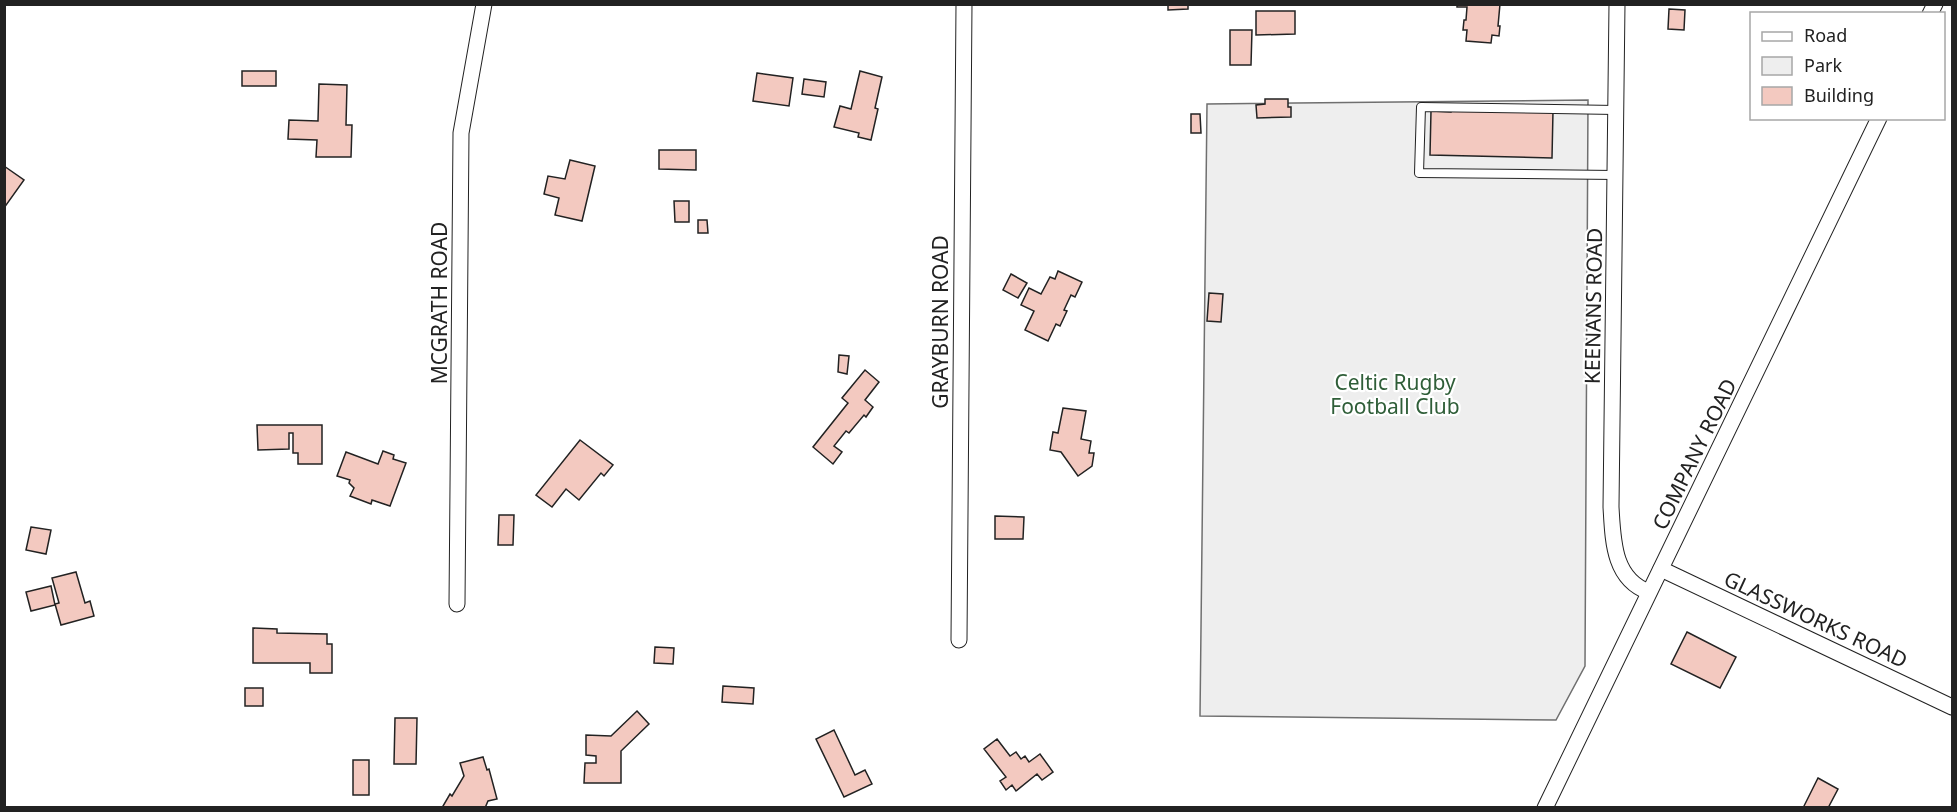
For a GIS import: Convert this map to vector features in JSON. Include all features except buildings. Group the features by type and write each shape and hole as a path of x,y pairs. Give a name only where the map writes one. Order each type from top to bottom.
{"street":[{"name":"MCGRATH ROAD","path":"457,604 461,134 484,4"},
{"name":"GRAYBURN ROAD","path":"959,640 964,4"},
{"name":"KEENANS ROAD","path":"1617,4 1611,507 1613,539 1619,563 1625,573 1640,588 1649,592"},
{"name":"COMPANY ROAD","path":"1545,807 1879,120"},
{"name":"GLASSWORKS ROAD","path":"1661,569 1953,707"}],"lane":[{"path":"1616,110 1421,107 1419,173 1616,175"}],"green space":[{"name":"Celtic Rugby Football Club","path":"1588,100 1585,666 1556,720 1200,716 1207,104"}]}
